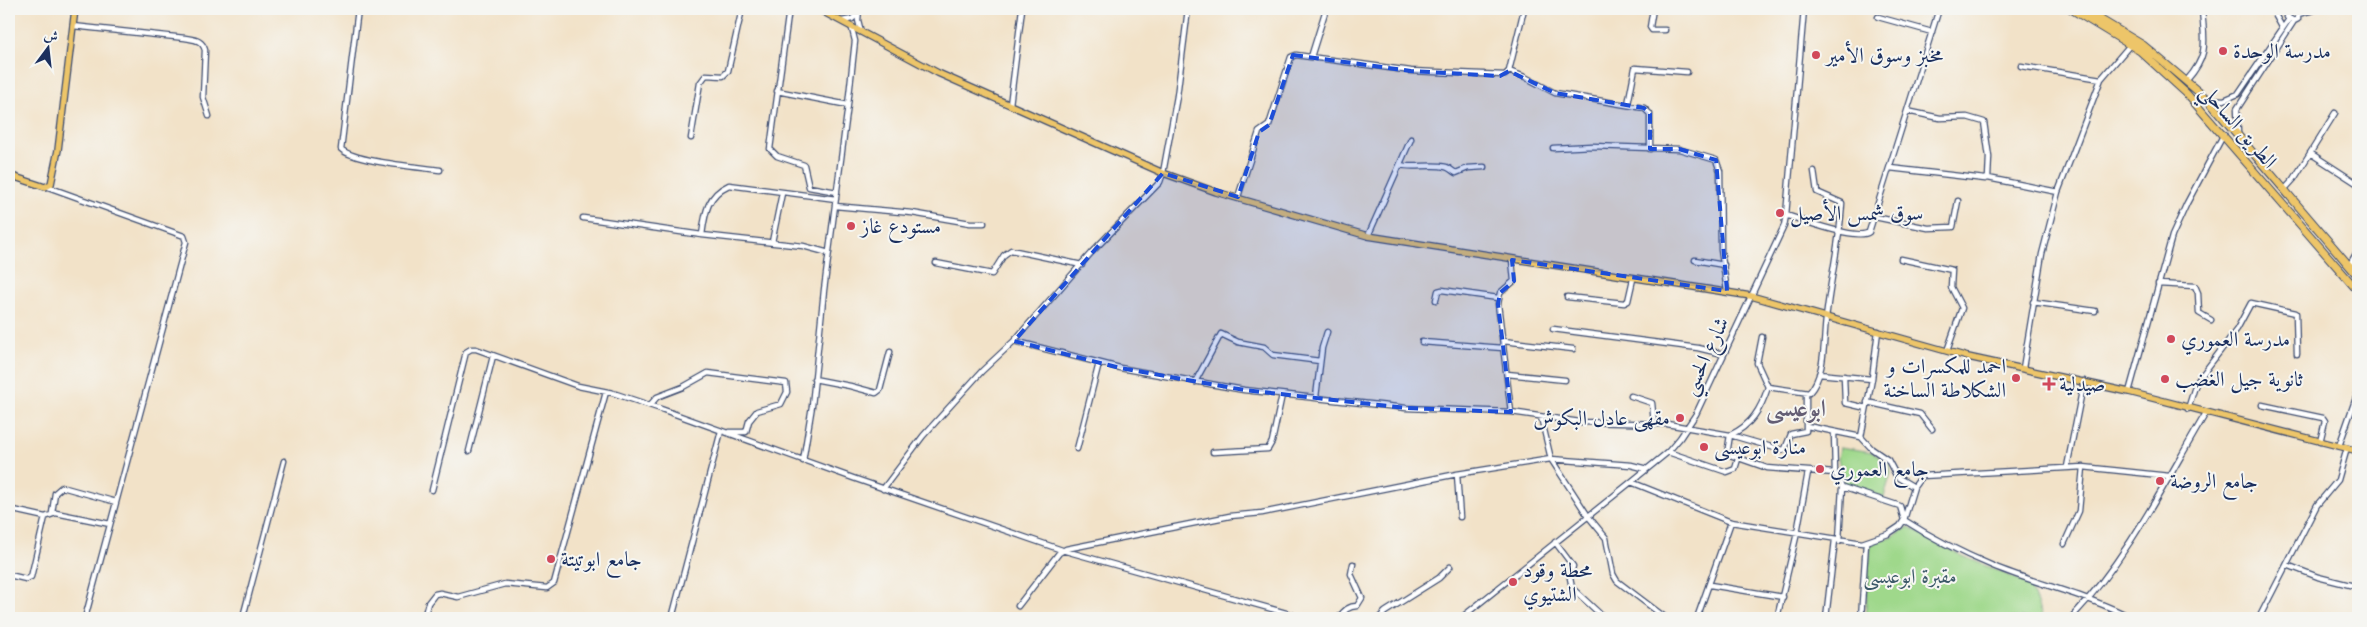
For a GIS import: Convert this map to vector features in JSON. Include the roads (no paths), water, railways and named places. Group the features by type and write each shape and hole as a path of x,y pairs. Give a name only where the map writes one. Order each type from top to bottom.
{"highway":[{"name":"الطريق الساحلي","path":"2071,9 2140,52 2186,93 2224,134 2358,291"},
{"name":"الطريق الساحلي","path":"2083,9 2142,45 2187,80 2207,99 2358,276"}],"main road":[{"path":"9,175 49,187 58,150 75,9"},
{"path":"818,9 852,29 930,69 1164,173 1216,192 1368,236 1633,279 1728,291 1947,351 2130,392 2188,409 2358,451"}],"street":[{"path":"358,9 341,149 350,154 385,162 440,170"},
{"path":"691,138 700,83 706,75 723,76 728,71 742,9"},
{"path":"789,9 770,144 772,152 777,156 804,165 807,184 812,188 837,192"},
{"path":"1010,105 1022,9"},
{"path":"883,489 923,436 982,371 1014,341 1160,182 1164,173 1177,96 1188,9"},
{"path":"1311,57 1326,9"},
{"path":"1238,197 1259,132 1269,125 1289,59 1296,55 1427,73 1465,72 1500,76 1509,71 1524,9"},
{"path":"1653,9 1650,27 1652,30 1665,30"},
{"name":"شارع الحسي","path":"1461,618 1668,452 1687,428 1780,238 1786,215 1804,9"},
{"path":"1786,215 1840,231 1867,234 1875,217 1938,9"},
{"path":"2187,80 2200,62 2205,50 2202,9"},
{"path":"2272,9 2282,27"},
{"path":"2284,9 2295,10 2298,14"},
{"path":"2298,14 2317,9"},
{"path":"2238,134 2237,109 2290,19 2290,10"},
{"path":"839,21 849,20 859,12"},
{"path":"859,12 862,34"},
{"path":"2277,17 2298,19 2298,14"},
{"path":"1878,17 1932,32"},
{"path":"2207,99 2224,100 2238,94 2282,27 2290,19"},
{"path":"73,26 191,39 203,44 205,50 203,97 209,116"},
{"path":"803,461 807,442 848,105 855,41 852,29"},
{"path":"2023,368 2033,302 2058,192 2100,79 2130,45"},
{"path":"2021,66 2100,79"},
{"path":"1628,104 1635,68 1660,68 1687,72"},
{"path":"1509,71 1555,93 1644,108 1650,114 1650,149"},
{"path":"777,91 848,105"},
{"path":"1907,111 1940,118 1968,117 1984,122 1989,157 1988,178"},
{"path":"2284,190 2294,179 2335,113"},
{"path":"2130,392 2158,284 2176,228 2224,134"},
{"path":"1368,236 1411,139"},
{"path":"1553,148 1592,146 1679,149 1699,153 1718,162 1721,250 1728,291"},
{"path":"2310,153 2358,184"},
{"path":"1400,165 1409,167 1417,165 1446,167 1460,173 1468,168 1484,167"},
{"path":"1890,168 1988,178 2058,192"},
{"path":"1768,387 1806,394 1811,392 1824,356 1826,319 1840,231 1842,203 1817,192 1814,171"},
{"path":"702,235 708,204 726,187 732,185 836,199"},
{"path":"49,187 186,238 85,618"},
{"path":"772,242 782,193"},
{"path":"1875,217 1931,229 1953,227 1958,200"},
{"path":"835,206 912,213 970,223 984,223"},
{"path":"583,218 702,235 772,242 829,253"},
{"path":"936,263 992,274 1004,255 1011,250 1082,265"},
{"path":"2349,266 2358,250"},
{"path":"1901,259 1952,270 1951,287 1962,308 1947,351"},
{"path":"1511,412 1498,298 1500,293 1514,281 1512,260"},
{"path":"1695,260 1724,265"},
{"path":"1567,297 1624,303 1628,301 1633,279"},
{"path":"2158,284 2194,286 2198,293 2199,312 2211,320"},
{"path":"1436,300 1438,291 1442,290 1498,298"},
{"path":"2033,302 2095,311"},
{"path":"2188,409 2196,383 2237,329 2249,303 2255,302 2296,313 2297,354"},
{"path":"1553,329 1698,348 1723,354"},
{"path":"1861,437 1872,379 1878,331"},
{"path":"1316,397 1320,362 1327,332"},
{"path":"1195,382 1221,334 1238,342 1264,347 1273,355 1320,362"},
{"path":"1730,435 1742,430 1750,423 1758,411 1768,387 1757,363 1762,337"},
{"path":"1014,341 1099,363 1195,382 1406,408 1511,412 1580,422 1654,423 1730,435 1784,450 1791,434 1805,433 1807,426 1806,394"},
{"path":"1422,342 1503,348"},
{"path":"1503,342 1573,348"},
{"path":"432,490 466,352 476,349 578,386 650,405 803,461 1062,550 1304,618"},
{"path":"814,380 850,386 876,394 880,390 890,352"},
{"path":"469,451 493,356"},
{"path":"1076,449 1099,363"},
{"path":"650,405 658,397 683,387 708,372 786,383 788,392 781,404 757,411 749,421 746,432 727,433"},
{"path":"1507,374 1564,380"},
{"path":"1818,374 1872,379"},
{"path":"1844,376 1845,402 1920,414 1932,429"},
{"path":"2068,467 2084,381"},
{"path":"424,618 428,603 434,594 440,593 458,597 504,584 547,588 554,583 606,392"},
{"path":"2339,446 2358,392"},
{"path":"1213,452 1268,449 1272,442 1282,394"},
{"path":"1631,396 1652,403 1654,423"},
{"path":"2262,404 2323,418 2325,421 2320,442"},
{"path":"2071,618 2089,599 2135,537 2206,413"},
{"path":"1542,417 1551,459 1588,516 1606,538 1613,574 1617,581 1666,618"},
{"path":"1807,426 1861,437 1872,449 1888,460 1897,477 1914,487"},
{"path":"672,618 721,431"},
{"path":"1826,618 1842,487 1835,473 1834,432"},
{"path":"1730,435 1726,454 1738,459 1767,468 1835,473"},
{"path":"2258,618 2317,505 2338,480 2347,448"},
{"path":"1668,452 1727,472 1734,469 1738,459"},
{"path":"1018,606 1062,550 1457,474 1551,459 1631,465 1647,469"},
{"path":"245,618 244,613 284,461"},
{"path":"2064,544 2079,511 2083,467"},
{"path":"1631,482 1731,522 1866,543 1888,534 1904,520 1914,487 1922,476 2083,467 2169,476"},
{"path":"1777,618 1797,533 1808,472"},
{"path":"1457,474 1460,517"},
{"path":"1842,487 1900,506 1904,520 1940,541 1993,566 2089,599 2132,618"},
{"path":"52,513 55,493 62,488 116,502"},
{"path":"9,509 45,517 52,513 110,524"},
{"path":"9,575 26,579 31,577 45,517"},
{"path":"1697,618 1731,522"},
{"path":"1555,542 1573,566 1570,578 1572,588 1599,613"},
{"path":"1861,618 1866,543"},
{"path":"1339,618 1352,606 1357,606 1362,598 1351,574 1352,564"},
{"path":"2287,565 2318,578 2358,587"},
{"path":"1379,618 1385,612 1439,578 1450,567"},
{"path":"1710,585 1783,597"}],"place":[{"name":"مدرسة الوحدة","path":"2223,51"},
{"name":"مخبز وسوق الأمير","path":"1816,55"},
{"name":"سوق شمس الأصيل","path":"1780,213"},
{"name":"مستودع غاز","path":"851,226"},
{"name":"مدرسة العموري","path":"2171,339"},
{"name":"احمد للمكسرات و الشكلاطة الساخنة","path":"2016,378"},
{"name":"ثانوية جيل الغضب","path":"2165,379"},
{"name":"صيدلية","path":"2049,384"},
{"name":"مقهى عادل البكوش","path":"1680,418"},
{"name":"منارة ابوعيسى","path":"1704,447"},
{"name":"جامع العموري","path":"1820,469"},
{"name":"جامع الروضة","path":"2160,481"},
{"name":"جامع ابوتيتة","path":"551,559"},
{"name":"محطة وقود الشتيوي","path":"1513,582"}],"district":[{"name":"ابوعيسى","path":"1796,408"}],"park label":[{"name":"مقبرة ابوعيسى","path":"1910,576"}]}
